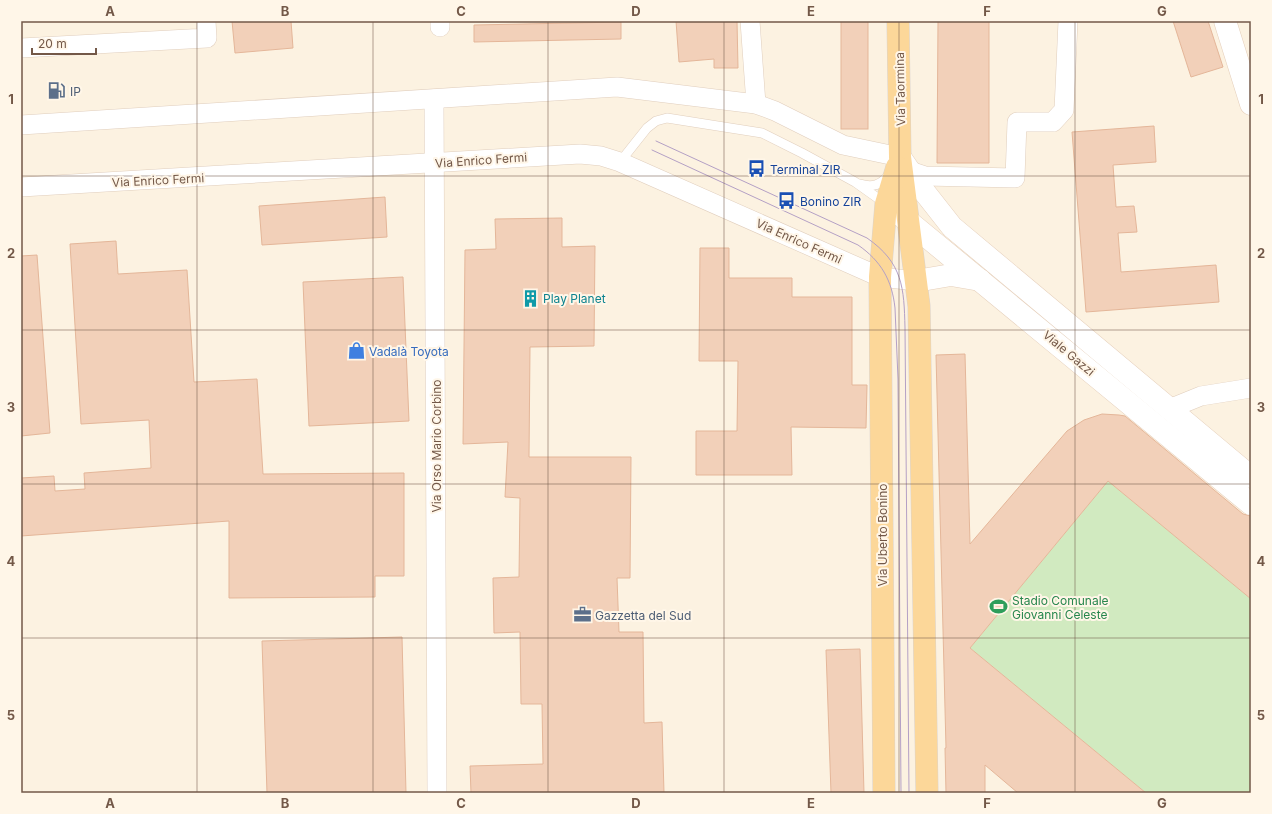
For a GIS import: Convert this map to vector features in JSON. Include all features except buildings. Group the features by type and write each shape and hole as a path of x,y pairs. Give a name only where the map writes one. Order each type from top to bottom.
{"main road":[{"name":"Via Taormina","path":"898,21 900,116 905,164"},
{"path":"1225,21 1251,104"},
{"name":"Via Uberto Bonino","path":"884,793 880,277 886,204 905,164"},
{"path":"905,164 907,219 919,306 927,793"},
{"path":"905,164 952,227"},
{"name":"Viale Gazzi","path":"886,204 907,219 1251,504"},
{"path":"884,237 907,219 916,216 926,215 952,227"},
{"name":"Viale Gazzi","path":"952,227 1251,477"},
{"path":"916,281 951,275 981,281"}],"street":[{"path":"750,21 756,104"},
{"path":"21,125 617,87 756,104 776,111 843,145 905,164 925,176 1016,178 1017,122 1053,122 1064,110 1068,21"},
{"path":"21,48 207,30"},
{"name":"Via Orso Mario Corbino","path":"434,99 437,793"},
{"name":"Via Enrico Fermi","path":"21,187 580,154 601,156 620,162 880,277 916,281"},
{"path":"1169,409 1201,396 1251,388"}],"lane":[{"path":"620,162 647,128 656,121 667,118 762,133 855,182 886,204"},
{"path":"855,182 869,186 882,183 891,174 905,164"}],"green space":[{"path":"1108,481 1251,599 1251,793 1146,793 970,648"}],"tram line":[{"path":"656,141 867,238 879,247 888,257 895,267 899,277 904,301 905,328 909,793"},
{"path":"652,150 858,245 873,258 884,272 888,280 895,308 898,379 901,793"}],"place":[{"name":"IP","path":"57,91"},
{"name":"Terminal ZIR","path":"757,169"},
{"name":"Bonino ZIR","path":"787,201"},
{"name":"Play Planet","path":"530,298"},
{"name":"Vadalà Toyota","path":"356,351"},
{"name":"Stadio Comunale Giovanni Celeste","path":"999,607"},
{"name":"Gazzetta del Sud","path":"582,615"}]}
